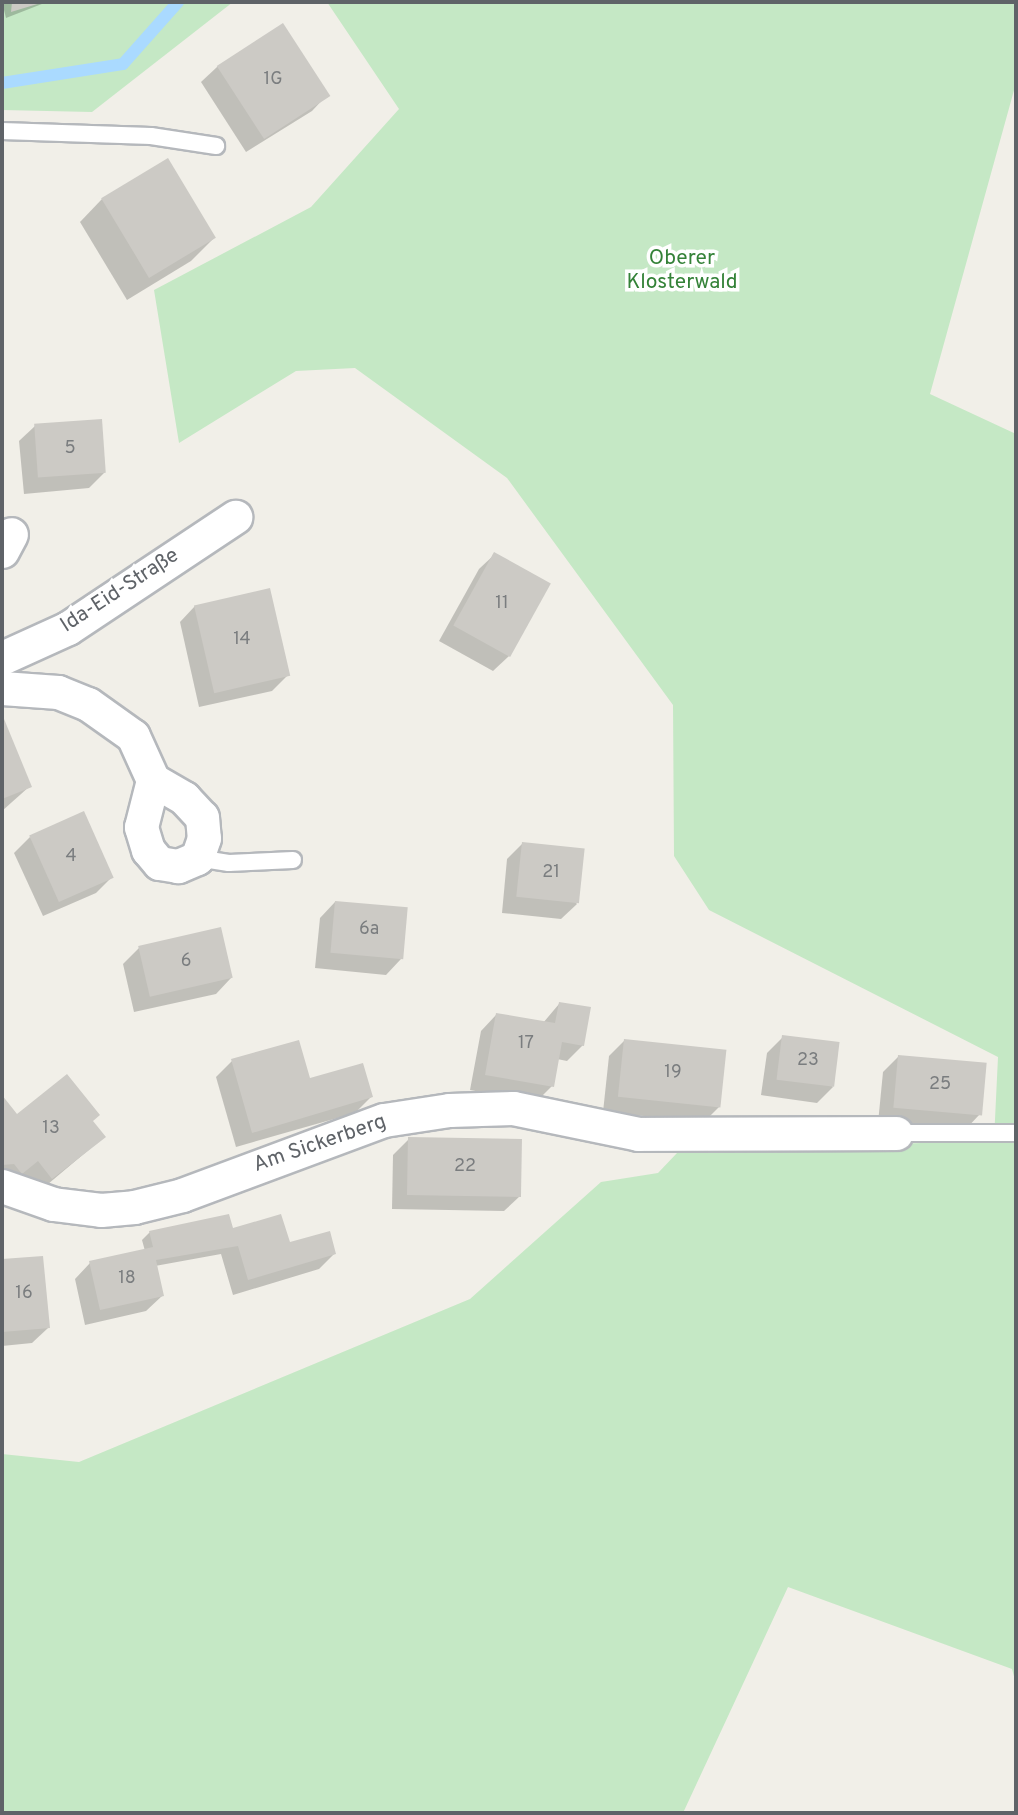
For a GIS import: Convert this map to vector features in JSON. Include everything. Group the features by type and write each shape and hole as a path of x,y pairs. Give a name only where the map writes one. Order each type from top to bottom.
{"street":[{"name":"Ida-Eid-Straße","path":"2,658 68,628 235,517"},
{"path":"2,688 58,692 88,704 133,736 153,780 184,798 202,817 204,838 197,858 178,866 159,863 148,850 141,827 153,780"},
{"name":"Am Sickerberg","path":"2,1186 53,1203 101,1210 134,1207 182,1195 384,1120 449,1110 513,1108 638,1134 896,1133"}],"lane":[{"path":"2,131 150,136 216,146"},
{"path":"197,858 229,863 293,860"},
{"path":"896,1133 1016,1133"}],"green space":[{"path":"2,2 233,2 92,112 2,110"},
{"name":"Oberer Klosterwald","path":"327,2 1016,2 1016,83 930,394 1016,434 1016,1684 1012,1669 788,1587 683,1813 2,1813 2,1454 79,1462 470,1299 601,1182 658,1173 677,1153 994,1140 998,1057 709,910 674,856 673,705 507,478 355,368 296,371 179,443 154,290 311,207 399,109"}],"building":[{"path":"12,2 44,2 11,12"},
{"path":"283,23 330,96 264,139 217,66"},
{"path":"168,158 216,238 149,278 101,198"},
{"path":"102,419 106,473 38,478 34,424"},
{"path":"494,552 551,584 510,657 453,625"},
{"path":"270,588 290,676 214,693 194,606"},
{"path":"2,714 32,787 2,799"},
{"path":"84,811 114,878 59,902 29,835"},
{"path":"522,842 585,849 579,903 516,897"},
{"path":"335,901 408,907 403,959 330,953"},
{"path":"221,927 233,978 150,997 138,946"},
{"path":"559,1002 591,1007 584,1046 562,1042 554,1087 485,1075 496,1013 555,1023"},
{"path":"782,1035 840,1042 834,1087 777,1080"},
{"path":"624,1039 726,1050 720,1107 618,1097"},
{"path":"299,1040 310,1078 363,1063 373,1097 252,1133 231,1059"},
{"path":"898,1055 987,1063 982,1116 893,1108"},
{"path":"67,1074 100,1115 93,1121 106,1137 52,1179 38,1161 22,1174 14,1164 2,1165 2,1095 17,1114"},
{"path":"408,1137 522,1139 521,1197 407,1195"},
{"path":"229,1214 233,1228 281,1214 290,1242 330,1231 336,1254 248,1280 238,1246 156,1260 164,1296 100,1310 89,1261 153,1247 149,1231"},
{"path":"43,1256 50,1328 2,1332 2,1259"}],"waterway":[{"path":"2,83 123,64 178,2"}]}
